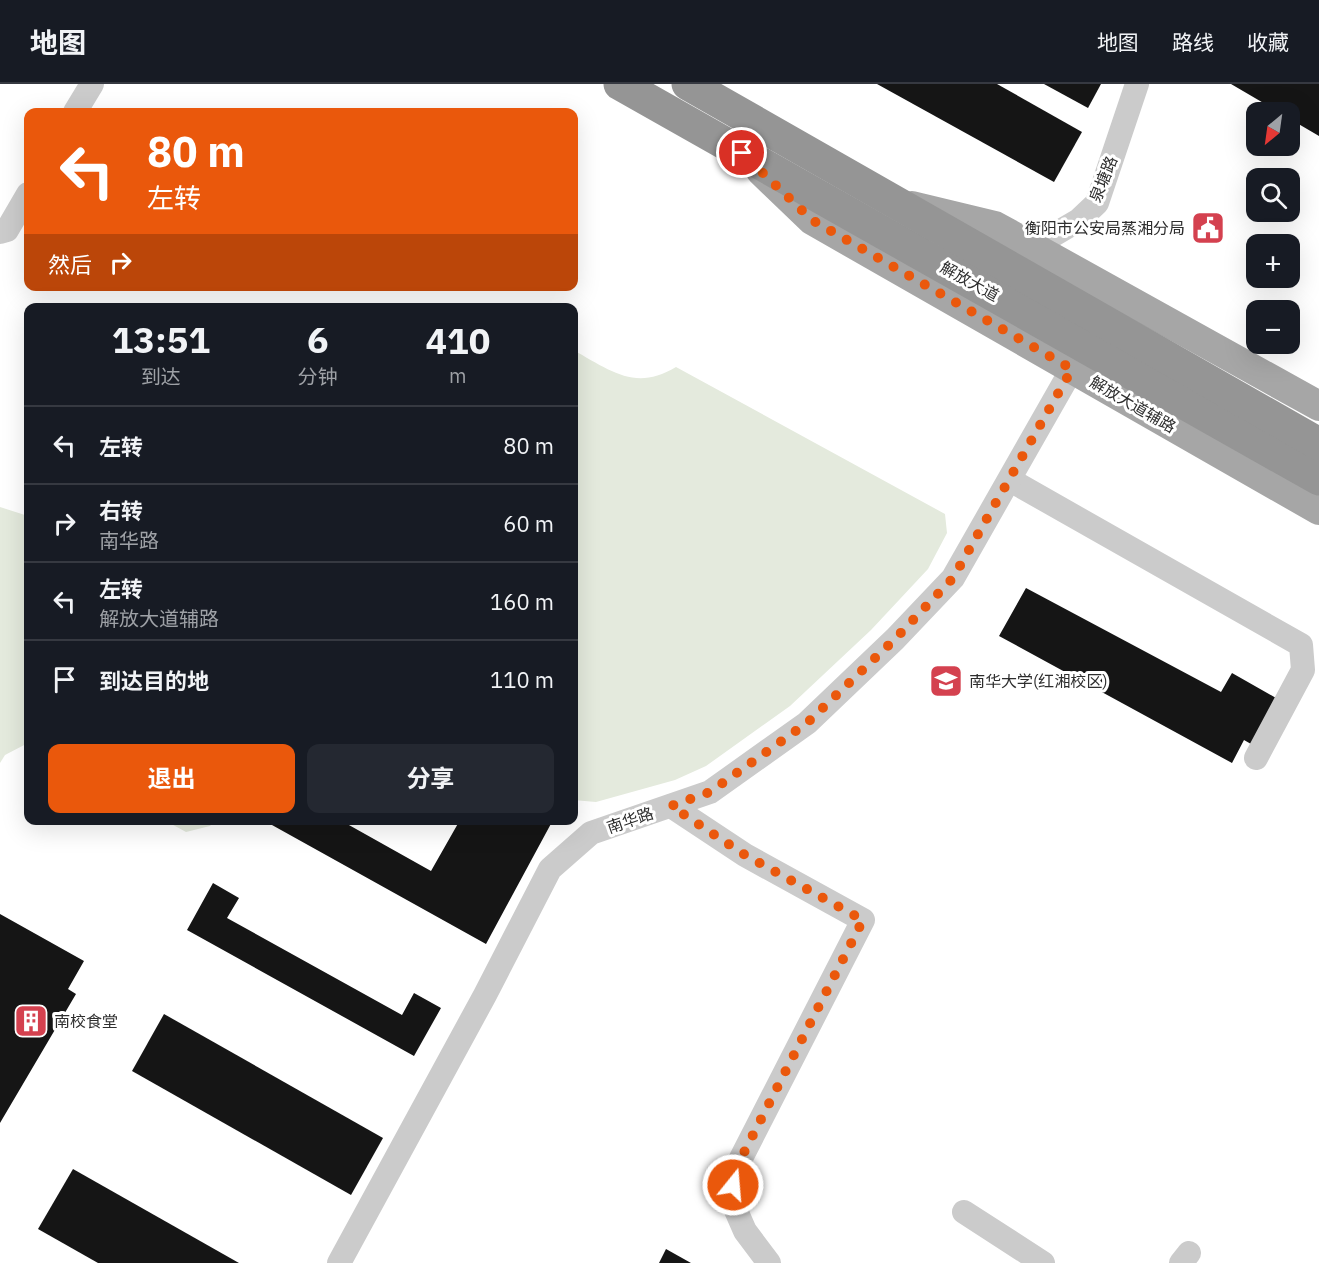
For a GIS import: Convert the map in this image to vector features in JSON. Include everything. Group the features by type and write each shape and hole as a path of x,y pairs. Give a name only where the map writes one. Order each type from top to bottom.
{"highway":[{"name":"解放大道","path":"621,84 1319,479"},
{"name":"解放大道","path":"688,84 1319,444"}],"main road":[{"name":"解放大道辅路","path":"742,153 812,220 1319,510"},
{"path":"900,204 995,226 1319,406"}],"lane":[{"path":"77,108 92,84"},
{"name":"泉塘路","path":"1033,247 1079,220 1097,203 1137,84"},
{"path":"0,232 7,230 24,201"},
{"name":"南华路","path":"339,1263 486,995 550,869 591,834 710,792 807,723 871,662 953,578 1072,369"},
{"path":"1010,480 1300,645 1303,670 1256,758"},
{"path":"671,806 745,855 863,920 735,1170 731,1199 745,1231 769,1263"},
{"path":"964,1212 1043,1263"}],"shaded area":[{"path":"578,353 611,371 635,378 648,378 676,367 945,514 947,533 928,569 871,630 790,706 706,766 675,780 596,802 578,800"},
{"path":"0,507 24,515 24,745 5,755 0,763"},
{"path":"173,825 211,825 210,826 186,832"}],"building":[{"path":"877,84 997,84 1082,132 1054,182"},
{"path":"1044,84 1101,84 1088,108"},
{"path":"1231,84 1319,84 1319,136 1300,125 1300,102 1262,102"},
{"path":"1026,588 1221,692 1232,673 1276,698 1251,744 1244,740 1232,763 999,636"},
{"path":"272,825 349,825 431,871 457,825 550,825 486,944"},
{"path":"213,883 239,898 227,918 402,1015 414,993 441,1008 414,1056 187,930"},
{"name":"南校食堂","path":"0,914 84,961 68,989 76,994 0,1123"},
{"path":"164,1014 383,1138 351,1195 132,1071"},
{"path":"73,1169 239,1263 98,1263 38,1229"},
{"path":"666,1249 691,1263 659,1263"}],"place":[{"name":"衡阳市公安局蒸湘分局","path":"1208,228"},
{"name":"南华大学(红湘校区)","path":"946,681"},
{"name":"南校食堂","path":"31,1021"}],"route":[{"path":"733,1185 735,1170 863,920 745,855 671,806 710,792 807,723 895,639 953,578 1072,369 812,220 742,153"}]}
